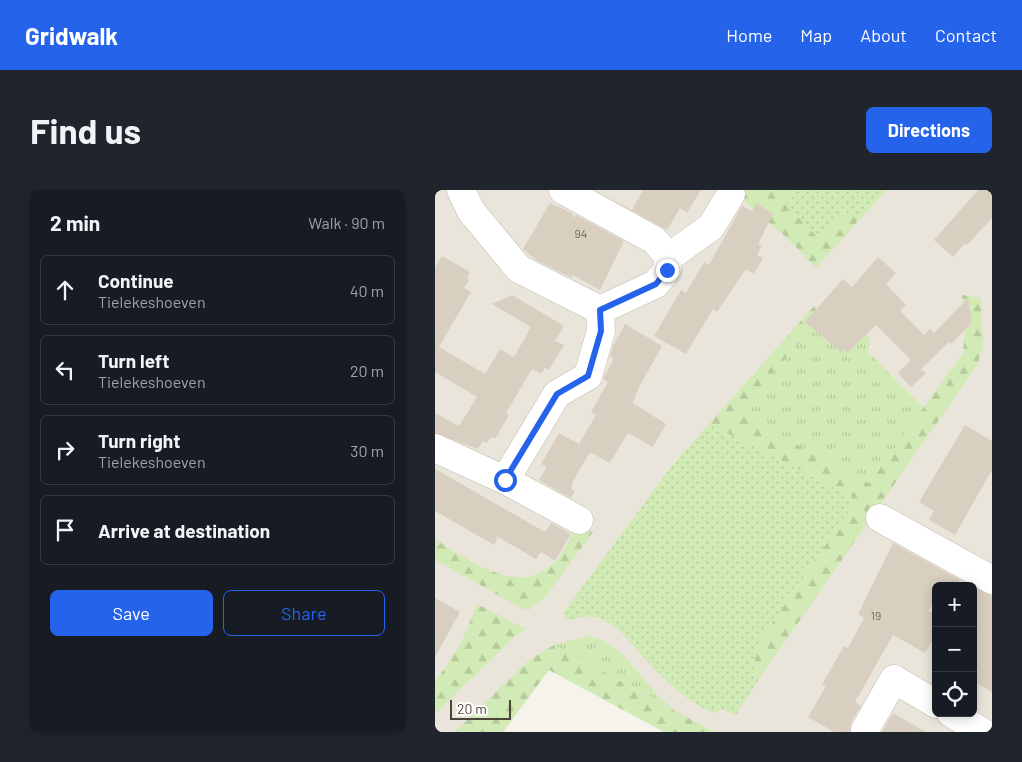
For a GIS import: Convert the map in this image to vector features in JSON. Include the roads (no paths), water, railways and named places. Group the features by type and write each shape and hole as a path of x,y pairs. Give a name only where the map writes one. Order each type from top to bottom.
{"street":[{"path":"461,190 471,211 519,269 600,310"},
{"path":"563,190 653,240 669,257"},
{"path":"600,310 656,284 667,270 669,257 711,227 731,194"},
{"path":"505,480 557,394 588,376 601,331 600,310"},
{"path":"435,448 505,480 579,520"},
{"path":"879,518 992,580"},
{"path":"865,730 894,679 932,702"},
{"path":"958,717 982,732"}]}
